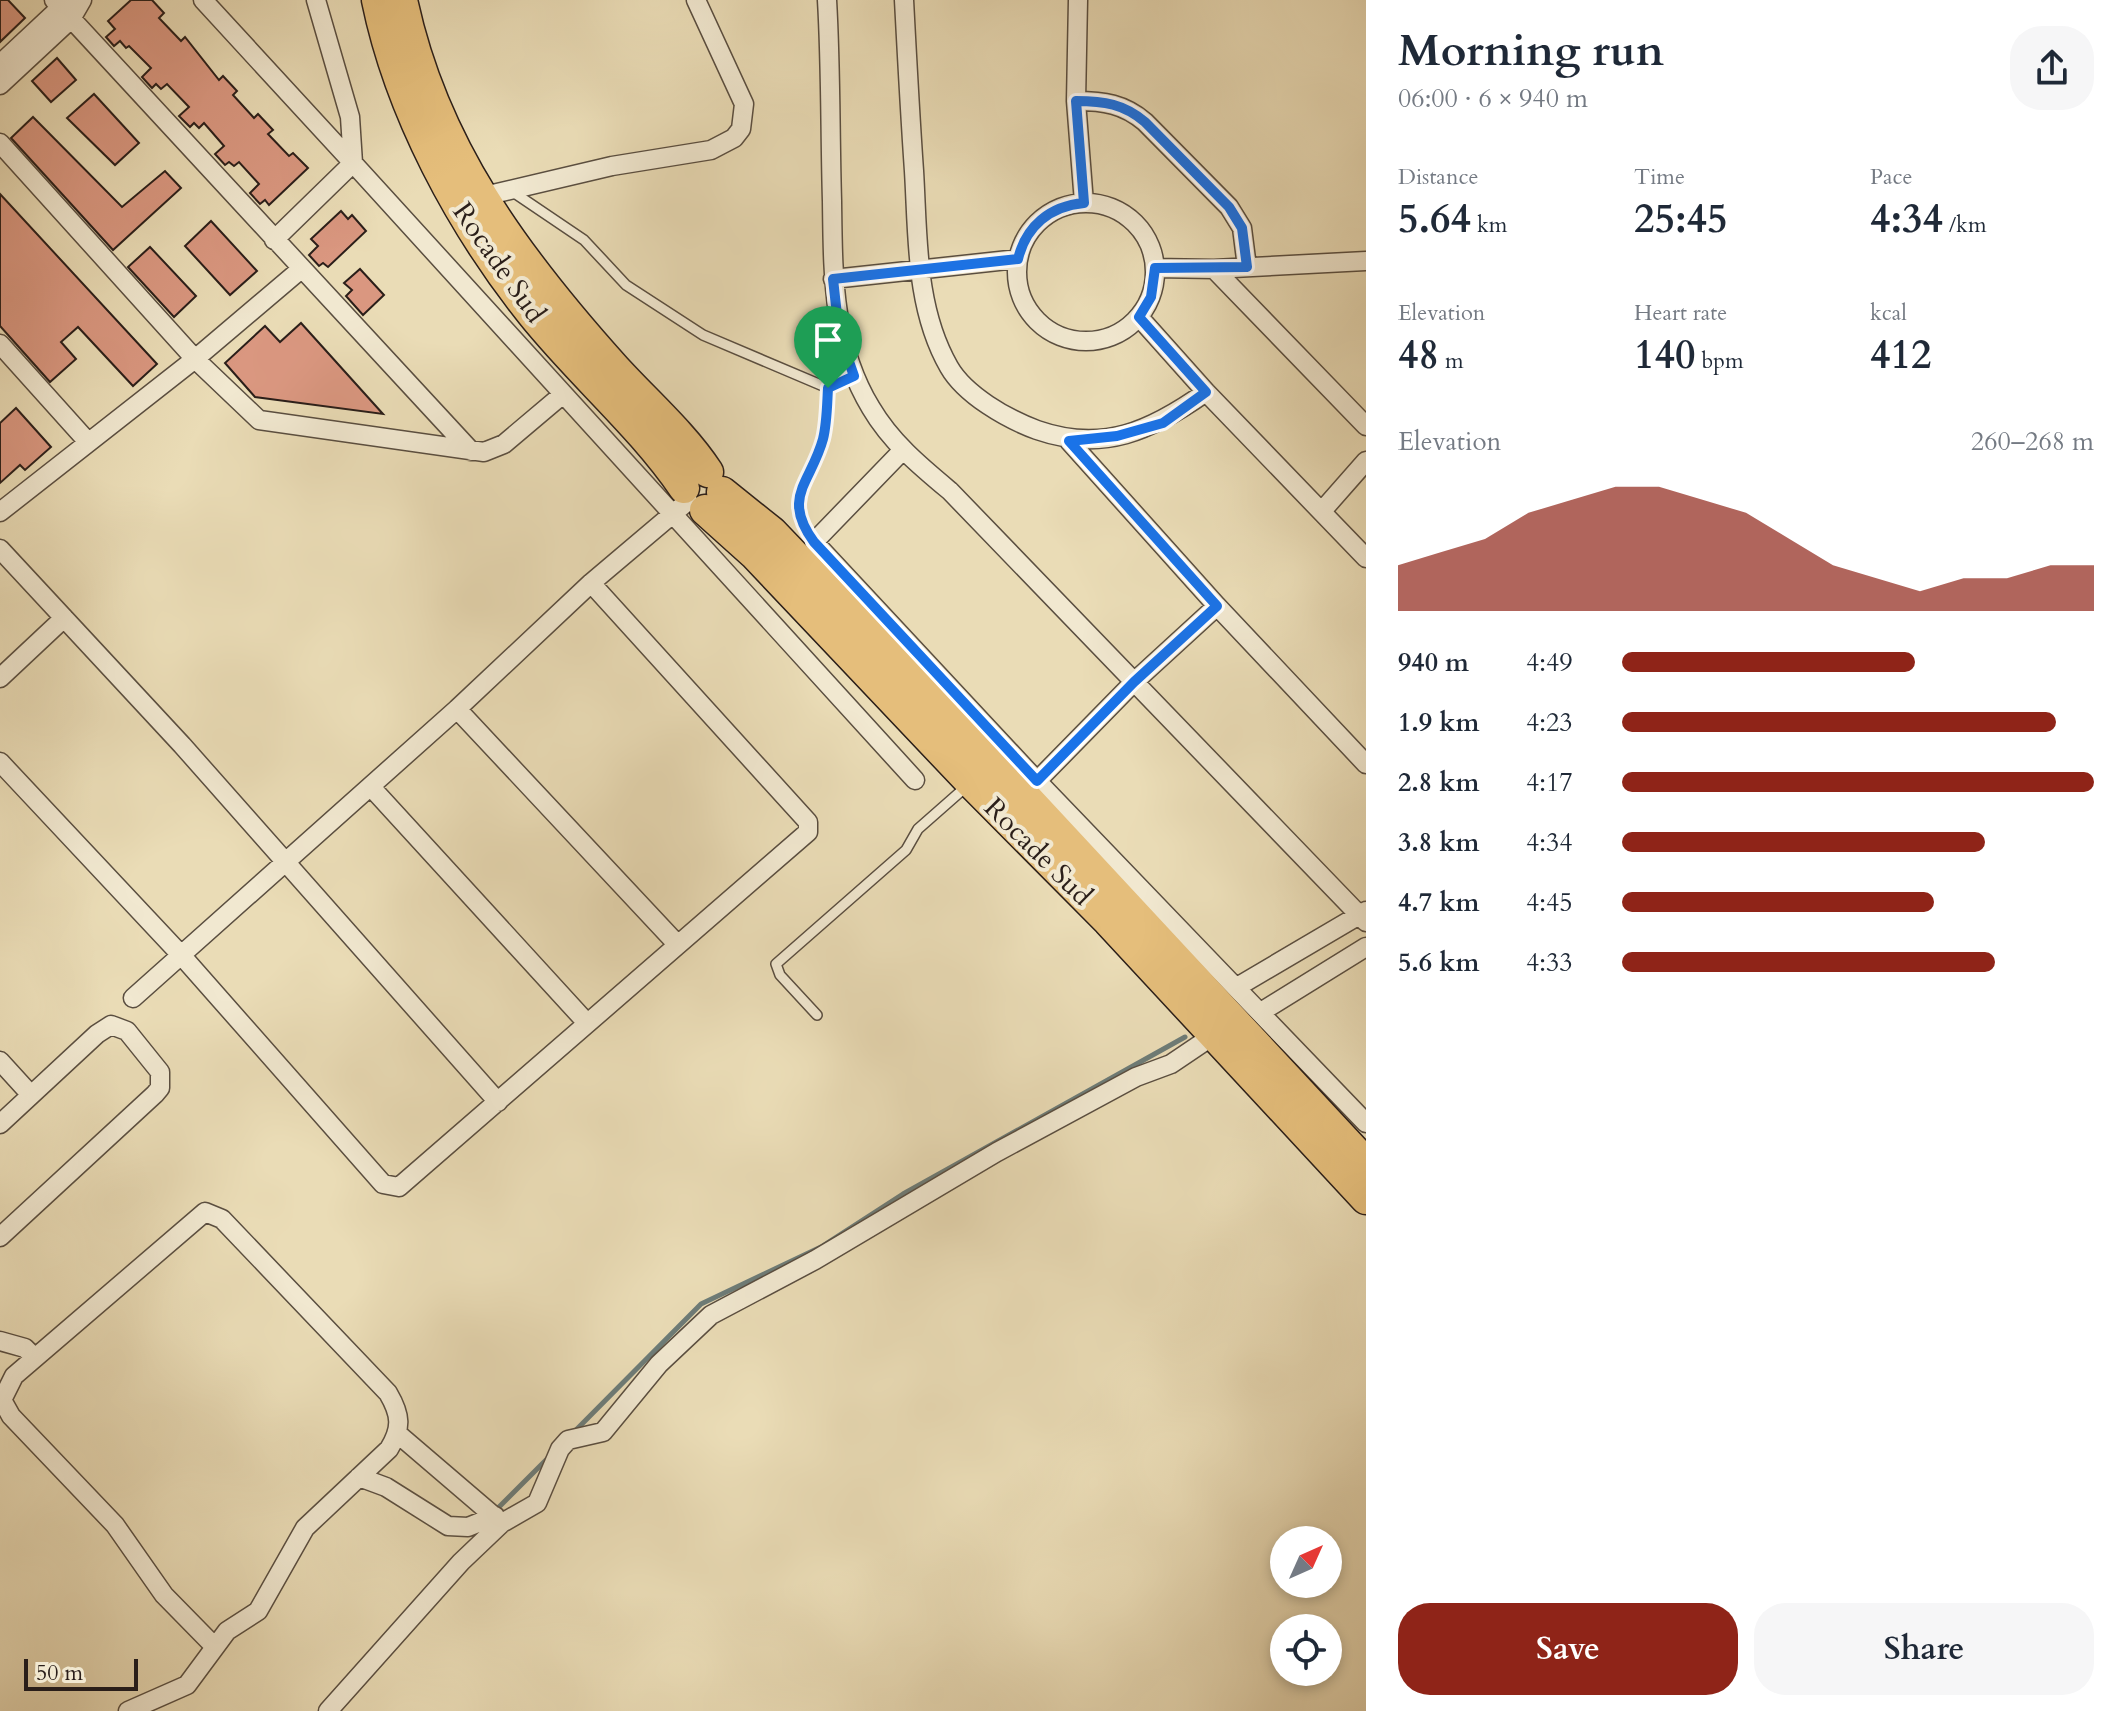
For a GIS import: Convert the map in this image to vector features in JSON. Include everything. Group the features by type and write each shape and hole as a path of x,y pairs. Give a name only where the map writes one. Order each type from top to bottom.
{"highway":[{"name":"Rocade Sud","path":"377,0 391,60 413,117 486,250 533,314 696,496 1214,1035 1366,1199"},
{"name":"Rocade Sud","path":"402,0 418,61 493,192 520,256 556,301 696,496 772,532 1023,794 1366,1163"}],"street":[{"path":"0,64 62,9 81,0"},
{"path":"203,0 562,395 696,496 915,780"},
{"path":"274,240 353,163 354,137 350,117 316,0"},
{"path":"493,192 711,150 734,138 745,119 744,104 696,0"},
{"path":"827,0 833,279 839,333 854,376 871,408 903,450 950,491 1364,916 1237,987"},
{"path":"904,0 920,272 933,336 951,370 981,398 1017,423 1069,441 1117,436 1163,423 1206,392"},
{"path":"1078,0 1076,101 1084,203"},
{"path":"0,85 62,9"},
{"path":"62,9 300,270 471,451"},
{"path":"1076,101 1106,101 1131,110 1145,122 1229,207 1242,228 1247,267"},
{"path":"0,143 195,359 259,420 471,451 497,449 562,395"},
{"path":"1084,203 1108,206 1129,218 1149,244 1155,268 1151,297 1139,317 1121,332 1099,340 1075,341 1053,333 1025,305 1018,283 1018,259 1027,236 1044,217 1067,206 1084,203"},
{"path":"833,279 1018,259"},
{"path":"1155,268 1214,269 1366,261"},
{"path":"1214,269 1366,426"},
{"path":"0,512 195,359 300,270"},
{"path":"1139,317 1206,392 1366,558"},
{"path":"0,344 88,442"},
{"path":"1069,441 1217,606 1366,764"},
{"path":"903,450 814,542 1037,781 1366,1123"},
{"path":"1322,511 1366,461"},
{"path":"133,998 371,787 591,583 696,496"},
{"path":"0,549 285,861 498,1102"},
{"path":"0,762 182,956 383,1184 399,1187 808,832 808,822 591,583"},
{"path":"1037,781 1134,682 1217,606"},
{"path":"0,678 64,618"},
{"path":"457,709 677,944"},
{"path":"371,787 587,1023"},
{"path":"1261,1012 1366,947"},
{"path":"0,1124 97,1034 111,1025 127,1031 156,1065 162,1080 155,1094 0,1237"},
{"path":"359,1477 386,1487 448,1526 468,1527 499,1520 537,1503 560,1449 568,1440 578,1435 598,1435 609,1427 659,1364 711,1315 815,1260 997,1152 1136,1077 1171,1064 1214,1035"},
{"path":"0,1061 31,1095"},
{"path":"128,1711 187,1685 227,1631 258,1611 305,1528 389,1449 398,1434 400,1420 388,1393 213,1213 195,1217 35,1358 7,1384 3,1392 5,1408 115,1525 164,1595 215,1647"},
{"path":"0,1341 25,1348 35,1358"},
{"path":"398,1434 499,1520"},
{"path":"328,1711 499,1520"}],"lane":[{"path":"493,192 584,240 626,285 703,335 828,388 854,376"},
{"path":"814,542 802,525 797,501 823,439 828,388"},
{"path":"817,1015 780,975 776,964 906,850 918,829 971,783"}],"building":[{"path":"0,0 8,0 25,18 0,42"},
{"path":"131,0 152,0 164,13 159,18 181,41 185,37 219,80 223,76 237,91 233,95 254,118 258,114 273,130 268,134 289,156 293,153 308,168 269,205 265,200 260,204 250,193 259,184 239,162 234,166 229,162 225,165 215,154 224,146 204,123 199,128 194,123 190,127 179,116 189,107 167,84 161,89 156,84 152,88 142,77 151,68 129,46 126,48 120,41 114,46 106,37 115,29 108,21"},
{"path":"57,58 76,80 51,102 32,81"},
{"path":"94,94 139,143 115,165 67,118"},
{"path":"33,117 122,207 165,171 181,188 113,250 11,138"},
{"path":"0,194 157,364 133,386 78,327 61,342 76,359 50,382 0,326"},
{"path":"341,211 348,219 352,215 366,231 328,267 323,263 319,266 309,255 318,246 311,239"},
{"path":"211,221 257,271 230,295 185,246"},
{"path":"150,247 196,296 174,317 128,267"},
{"path":"360,269 384,295 363,315 346,296 352,290 344,283"},
{"path":"301,323 383,414 255,397 225,363 265,326 280,342"},
{"path":"16,408 51,447 25,470 20,465 0,483 0,423"}],"waterway":[{"path":"573,1433 701,1304 821,1247 903,1194 1185,1037"},
{"path":"499,1507 549,1457"}],"route":[{"path":"1076,101 1106,101 1131,110 1229,207 1242,228 1247,267 1155,268 1151,297 1139,317 1206,392 1163,423 1117,436 1069,441 1217,606 1134,682 1037,781 814,542 802,525 797,501 823,439 828,388 854,376 839,333 833,279 1018,259 1027,236 1044,217 1067,206 1084,203 1076,101"}]}
